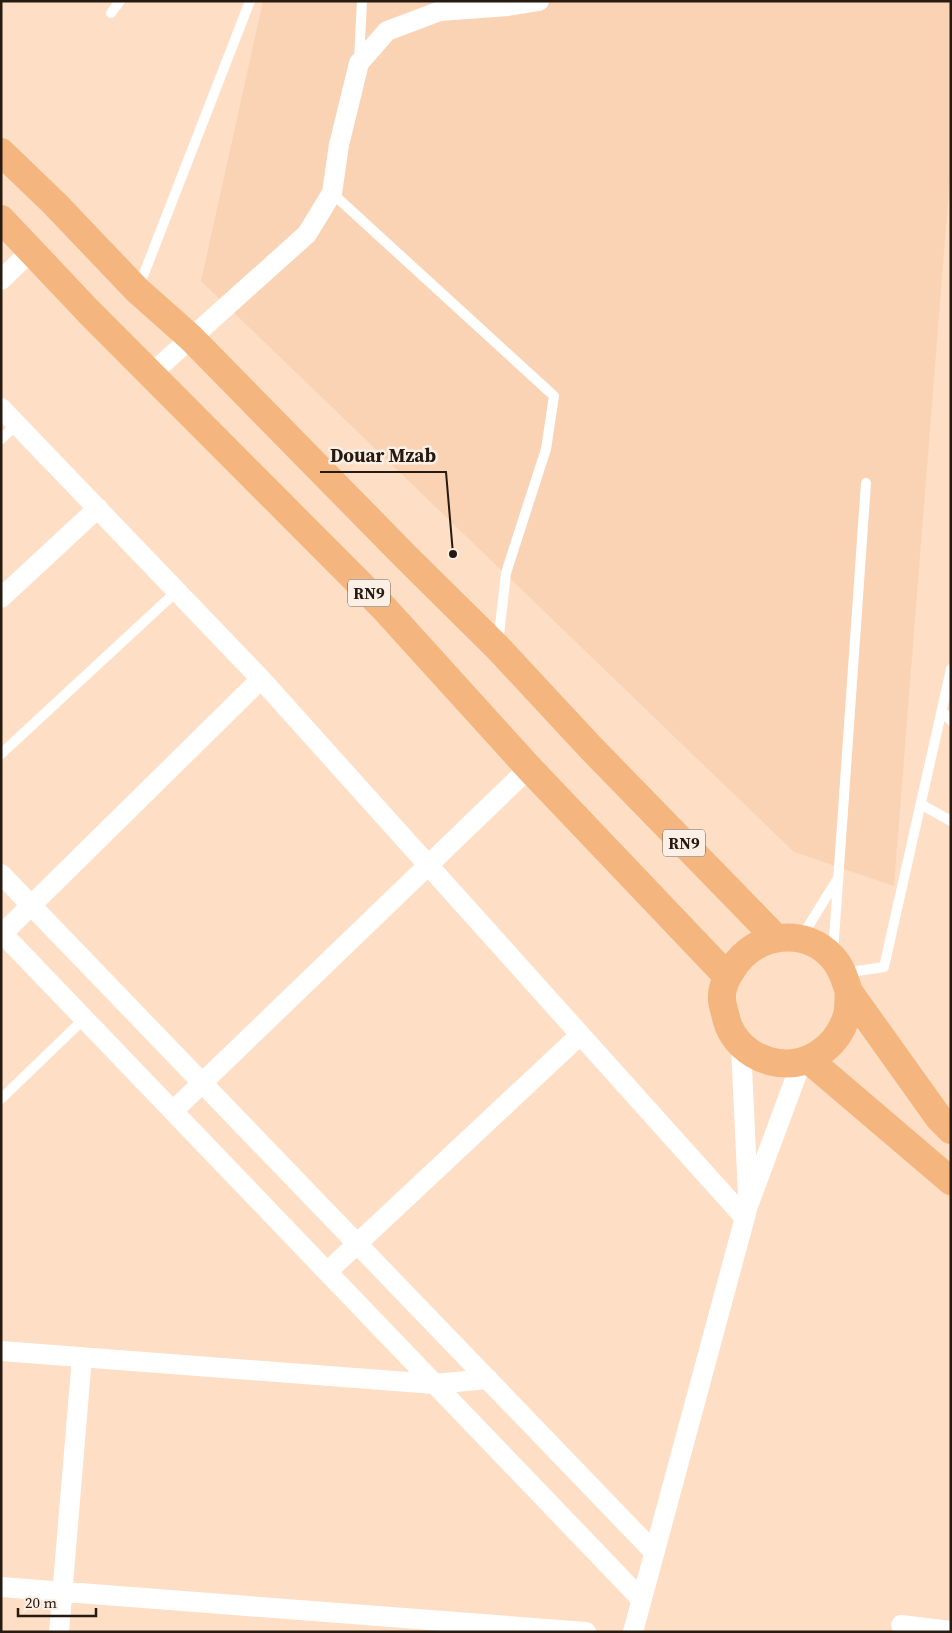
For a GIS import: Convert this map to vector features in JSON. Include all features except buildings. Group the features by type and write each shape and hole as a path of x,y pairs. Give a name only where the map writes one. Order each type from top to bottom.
{"highway":[{"name":"RN9","path":"1,152 55,204 137,290 191,338 497,647 591,748 788,938 818,946 842,974 940,1118 951,1130"},
{"name":"RN9","path":"1,219 150,374 383,607 529,768 727,976"},
{"path":"788,938 756,944 739,958 727,976 722,998 728,1028 741,1046 759,1058 779,1064 805,1061 826,1049 840,1033 848,1013 842,974"},
{"path":"805,1061 951,1181"}],"street":[{"path":"150,374 307,234 332,193 339,145 359,63 387,31 440,11 508,6 538,1"},
{"path":"1,280 31,251"},
{"path":"1,408 261,680 580,1035 747,1212"},
{"path":"1,598 98,508"},
{"path":"261,680 2,934 641,1599"},
{"path":"173,1111 529,768"},
{"path":"1,874 654,1552"},
{"path":"327,1272 580,1035"},
{"path":"741,1046 747,1212"},
{"path":"633,1632 747,1212 805,1061"},
{"path":"1,1351 434,1384 488,1379"},
{"path":"59,1632 82,1357"},
{"path":"1,1587 586,1632"},
{"path":"901,1625 951,1631"}],"lane":[{"path":"112,13 120,1"},
{"path":"137,290 250,1"},
{"path":"359,63 362,1"},
{"path":"332,193 554,396 546,449 506,573 497,647"},
{"path":"1,439 17,424"},
{"path":"866,483 840,875 842,974 884,967 951,669"},
{"path":"1,754 177,591"},
{"path":"942,711 951,721"},
{"path":"922,804 951,821"},
{"path":"788,938 840,875"},
{"path":"1,1099 84,1018"}],"shaded area":[{"path":"263,1 951,1 951,163 894,886 794,852 201,281"}],"place":[{"name":"Douar Mzab","path":"453,554"}]}
